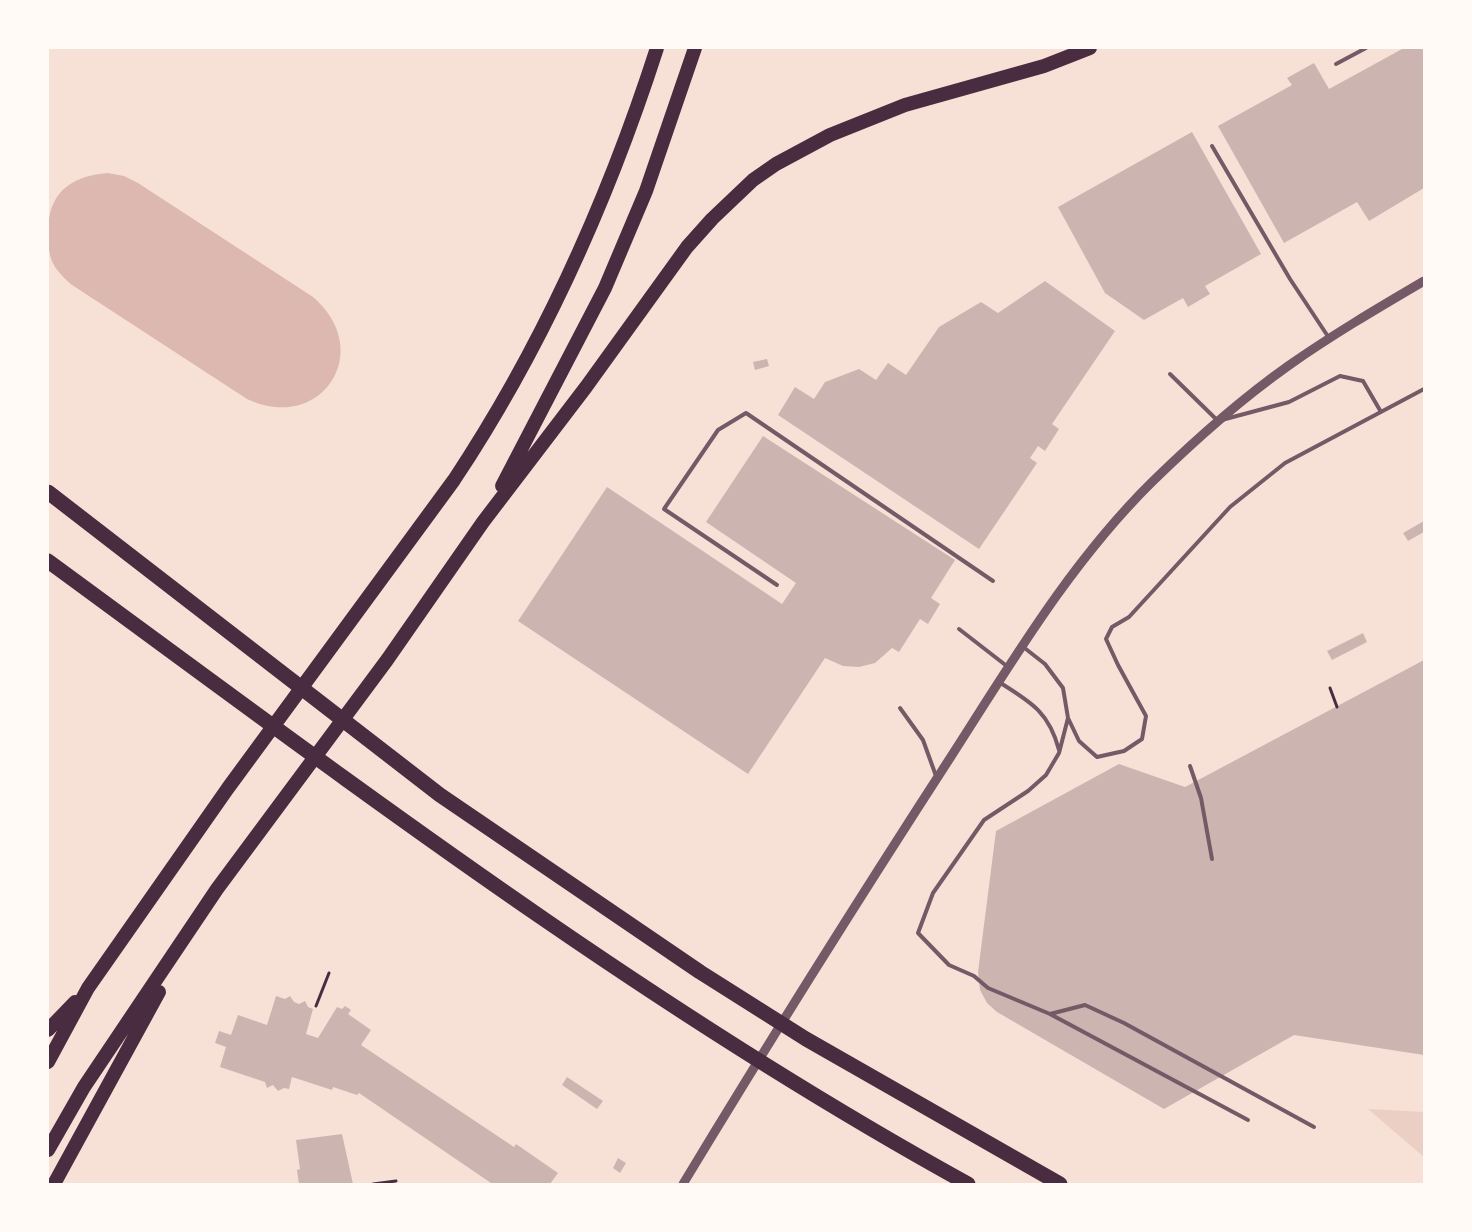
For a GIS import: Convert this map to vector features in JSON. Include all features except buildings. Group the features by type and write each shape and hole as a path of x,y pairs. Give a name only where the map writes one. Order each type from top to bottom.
{"highway":[{"path":"48,1062 88,988 228,788 454,480 488,430 522,370 591,227 637,108 657,48"},
{"path":"483,522 605,288 646,191 695,48"},
{"path":"48,1150 84,1087 217,889 387,660 483,522 586,387 687,247 712,219 753,180 802,148 864,120 905,105 1044,66 1090,48"},
{"path":"48,492 440,795 700,972 806,1039 1060,1184"},
{"path":"48,562 412,828 677,1008 783,1077 893,1143 968,1184"},
{"path":"54,1184 101,1094 217,889"},
{"path":"48,1030 88,988"}],"street":[{"path":"683,1184 1008,667 1050,603 1103,535 1151,483 1218,422 1286,367 1424,281"}],"lane":[{"path":"1336,64 1366,48"},
{"path":"1212,146 1290,279 1330,338"},
{"path":"1170,374 1218,422 1290,402 1340,376 1363,381 1380,412"},
{"path":"1022,646 1045,664 1063,688 1068,718 1080,741 1097,756 1124,751 1142,739 1146,716 1106,639 1112,628 1129,616 1230,508 1285,462 1424,389"},
{"path":"777,584 664,509 718,430 746,413 993,581"},
{"path":"959,629 1008,667"},
{"path":"999,682 1029,701 1047,718 1054,733 1059,753"},
{"path":"900,708 923,740 937,778"},
{"path":"1068,718 1059,753 1046,775 1028,792 984,820 933,893 918,933 949,965 974,976 988,988 1050,1014 1248,1120"},
{"path":"1190,766 1201,798 1212,860"},
{"path":"1050,1014 1085,1005 1124,1023 1314,1127"}],"path":[{"path":"1330,688 1337,707"},
{"path":"316,1006 329,973"},
{"path":"374,1184 396,1181"}],"shaded area":[{"path":"108,173 124,176 138,183 313,297 331,318 340,341 339,362 331,381 317,396 297,405 274,407 247,399 72,285 60,273 52,262 49,249 49,218 52,207 57,197 72,183 83,178"},
{"path":"1368,1109 1424,1112 1424,1157"}]}
